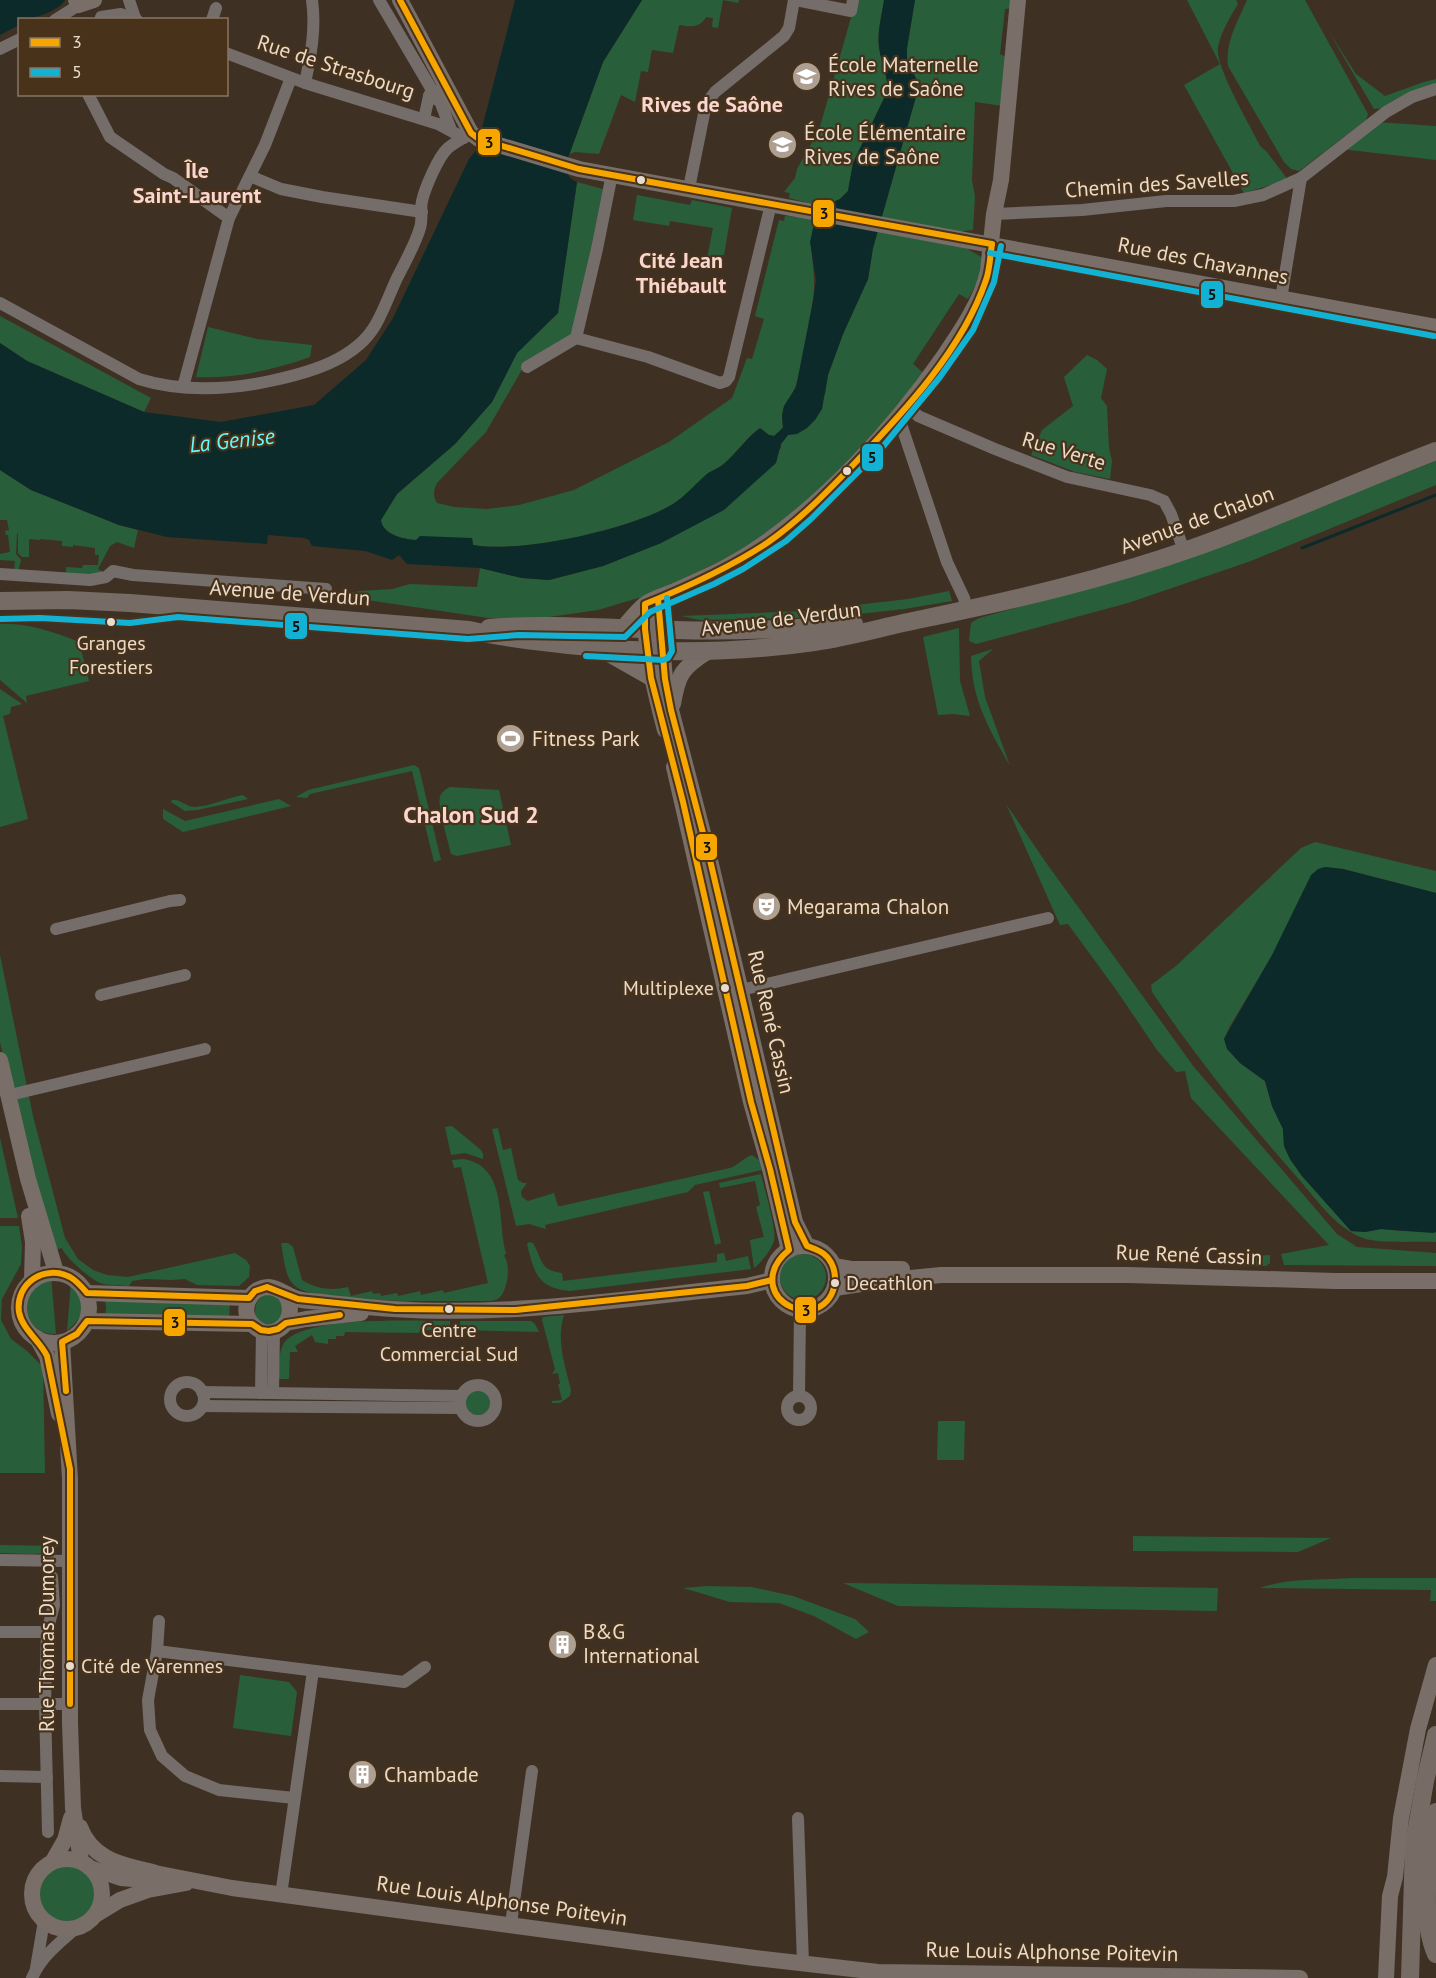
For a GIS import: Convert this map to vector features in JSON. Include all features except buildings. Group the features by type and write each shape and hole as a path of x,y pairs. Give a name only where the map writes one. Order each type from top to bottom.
{"main road":[{"path":"400,0 437,92 471,137 571,167 771,204"},
{"path":"622,629 652,601 738,561 781,533 805,513 875,443 965,326 986,279 992,244 994,214 1001,180 1018,0"},
{"name":"Rue des Chavannes","path":"771,204 1436,327"},
{"name":"Avenue de Chalon","path":"967,610 1124,571 1184,551 1436,451"},
{"name":"Avenue de Verdun","path":"0,601 68,600 130,603 469,630 505,638 599,648 707,652 816,642 967,610"},
{"name":"Rue René Cassin","path":"652,601 655,651 651,678 682,802 750,1102 789,1250"},
{"name":"Avenue de Verdun","path":"0,610 40,609 130,614 178,608"},
{"name":"Avenue de Verdun","path":"469,630 519,626 622,629 788,629 919,620"},
{"path":"599,648 651,678"},
{"name":"Rue René Cassin","path":"655,651 665,680 710,860 795,1222 807,1246"},
{"path":"671,710 676,685 684,669 689,663 707,652"},
{"path":"682,802 710,860"},
{"path":"716,948 741,990"},
{"path":"0,1060 31,1191 56,1272"},
{"path":"0,1091 24,1189 33,1242 32,1280"},
{"path":"807,1246 823,1252 834,1266 835,1288 823,1304 814,1309 800,1310 786,1305 779,1298 772,1280 776,1263 789,1250 807,1246"},
{"name":"Rue René Cassin","path":"834,1266 851,1269 915,1269 941,1275"},
{"path":"56,1272 75,1278 87,1293 90,1303 87,1321 81,1331 73,1338 49,1343 28,1331 22,1322 19,1311 20,1299 24,1289 32,1280 43,1274 56,1272"},
{"name":"Rue René Cassin","path":"835,1288 941,1275 1129,1275 1335,1281 1436,1281"},
{"path":"268,1327 246,1311 249,1298 255,1291 267,1287 298,1299 395,1309 526,1309 747,1286 772,1280"},
{"path":"87,1293 249,1298"},
{"path":"268,1327 291,1308 285,1294"},
{"path":"87,1321 268,1327 306,1319 395,1309"},
{"name":"Rue Thomas Dumorey","path":"37,1338 47,1356 69,1460"},
{"name":"Rue Thomas Dumorey","path":"62,1342 69,1460 70,1704 73,1808 87,1865"},
{"path":"1395,1977 1390,1896 1395,1877 1408,1776 1436,1665"},
{"path":"1395,1977 1414,1845 1425,1781 1436,1736"},
{"path":"73,1808 85,1840 96,1851 110,1861 160,1874"},
{"name":"Rue Thomas Dumorey","path":"53,1861 65,1840 73,1808"},
{"path":"1436,1812 1430,1852 1427,1910 1429,1933 1436,1954"},
{"path":"67,1858 87,1865 100,1879 103,1891 102,1903 97,1914 87,1924 75,1929 58,1928 44,1921 36,1912 32,1900 32,1888 36,1877 53,1861 67,1858"},
{"name":"Rue Louis Alphonse Poitevin","path":"87,1865 116,1877 133,1879 160,1874 281,1895 878,1972 1300,1978"},
{"name":"Rue Louis Alphonse Poitevin","path":"97,1914 120,1899 148,1890 195,1881"}],"street":[{"path":"129,0 136,18"},
{"path":"304,83 314,34 312,0"},
{"path":"379,0 437,92 451,130"},
{"path":"689,188 706,104 715,92 784,36 789,28 795,0 851,10 854,0"},
{"path":"58,18 83,2"},
{"path":"101,17 121,14 133,18"},
{"path":"0,49 18,40"},
{"name":"Rue de Strasbourg","path":"228,54 304,83 424,119 471,137"},
{"path":"183,387 229,218 265,145 291,78"},
{"name":"Chemin des Savelles","path":"994,214 1082,210 1166,201 1234,201 1263,195 1301,178 1386,112 1412,97 1436,89"},
{"path":"424,119 437,92"},
{"path":"89,96 110,137 229,218"},
{"path":"0,303 139,379 153,383 221,388 295,376 340,358 362,343 375,326 420,230 423,196 441,156 448,148 471,137"},
{"path":"576,338 612,174"},
{"path":"250,176 281,189 422,212"},
{"path":"1281,299 1301,178"},
{"path":"527,367 576,338 648,357 720,383 726,381 729,377 771,204"},
{"path":"899,414 947,562 964,598 967,610"},
{"name":"Rue Verte","path":"899,414 918,416 1067,477 1150,495 1164,501 1184,551"},
{"path":"0,574 90,580 106,577 113,571 132,575 326,589"},
{"path":"56,929 167,901 180,900"},
{"path":"741,990 1048,918"},
{"path":"100,995 185,975"},
{"path":"18,1093 205,1049"},
{"path":"799,1396 800,1310"},
{"path":"267,1393 268,1327"},
{"path":"183,1383 194,1384 202,1392 203,1406 197,1413 184,1416 174,1410 170,1399 174,1389 183,1383"},
{"path":"202,1392 461,1402 203,1406"},
{"path":"0,1560 70,1561"},
{"path":"48,1832 45,1704 47,1632 54,1605 52,1577"},
{"path":"159,1621 157,1651 148,1700 150,1730 162,1756 185,1776 219,1790 294,1798"},
{"path":"0,1632 47,1632"},
{"path":"157,1651 404,1682 425,1667"},
{"path":"281,1895 313,1671"},
{"path":"0,1704 70,1704"},
{"path":"511,1924 532,1771"},
{"path":"0,1776 47,1777"},
{"path":"798,1818 803,1964"},
{"path":"34,1974 44,1921"},
{"path":"34,1974 52,1948 75,1929"}],"green space":[{"path":"642,0 723,0 718,28 712,27 713,18 706,17 695,26 680,25 673,53 652,50 648,72 641,71 635,102 621,95 599,154 575,152 568,158 603,62"},
{"path":"723,0 739,0 738,3"},
{"path":"856,0 884,0 879,41 887,92 853,163 848,191 840,199 823,207 789,198 790,193 784,192 795,178 797,169 819,130"},
{"path":"915,0 1016,0 1015,8 1005,9 1000,54 1006,57 1003,106 975,102 973,230 963,231 961,245 983,258 979,279 968,299 959,294 913,364 926,375 848,461 802,508 736,553 655,593 598,610 519,620 488,618 354,598 350,593 392,589 410,584 477,587 480,568 522,578 549,580 603,566 661,543 724,509 781,448 781,444 788,435 825,394 828,375 843,334 868,279 873,248 917,93 917,80 907,62"},
{"path":"1187,0 1236,0 1238,4 1224,30 1218,47 1218,56 1234,96 1260,146 1288,180 1244,193 1184,85 1220,64"},
{"path":"1247,0 1305,0 1368,114 1366,120 1299,171 1291,169 1284,162 1228,66 1230,40"},
{"path":"1329,32 1356,74 1385,96 1436,79 1436,86 1385,108 1374,109"},
{"path":"1376,122 1436,126 1436,160 1341,149"},
{"path":"577,182 603,189 573,332 566,340 524,366 486,432 437,483 434,493 437,503 454,507 487,509 519,505 574,490 669,442 732,398 747,358 752,359 764,319 755,316 779,220 784,221 785,216 818,218 812,238 814,288 808,331 796,385 784,408 783,427 775,436 759,429 728,460 673,504 655,513 604,530 546,543 493,547 473,545 472,538 424,541 411,540 390,532 381,525 381,520 397,494 455,444 492,402 517,353 558,313"},
{"path":"637,195 690,205 692,200 732,208 724,255 721,255 720,263 707,258 713,228 670,221 669,226 633,220"},
{"path":"0,316 151,398 144,412 27,361 0,343"},
{"path":"208,327 257,339 312,345 310,357 254,373 225,377 196,377"},
{"path":"1087,355 1107,369 1101,398 1107,406 1109,448 1112,461 1110,479 1075,472 1031,455 1042,430 1073,406 1064,377"},
{"path":"1436,461 1436,485 1251,561 1128,603 976,644 969,641 971,623 979,618 1147,572"},
{"path":"0,470 31,490 119,525 138,530 134,548 117,542 110,546 98,569 105,573 66,576 66,567 82,568 83,565 98,565 99,555 95,555 95,548 62,546 62,541 29,539 29,557 22,557 18,553 17,533 16,554 21,560 18,572 14,572 15,561 0,560 0,554 10,552 8,535 5,531 9,530 7,520 0,520"},
{"path":"949,591 952,601 832,617 700,620 681,616 804,611 908,599"},
{"path":"0,624 29,626 77,641 89,681 26,696 27,703 0,680"},
{"path":"959,628 960,681 970,716 938,715 923,637"},
{"path":"993,649 979,661 985,697 1010,766 983,714 972,672 971,656"},
{"path":"0,689 22,704 11,707 10,714 3,716 28,819 0,827"},
{"path":"414,765 419,768 441,860 434,862 412,771 310,794 307,798 296,797 308,790"},
{"path":"450,787 499,790 511,845 457,856 451,854 440,802 441,794"},
{"path":"243,795 248,799 197,810 185,811 171,802 175,800 195,807"},
{"path":"279,799 291,806 183,832 163,819 163,809 185,821"},
{"path":"1006,804 1194,1067 1337,1234 1357,1247 1436,1253 1436,1266 1284,1265 1281,1254 1329,1245 1191,1098 1185,1071 1176,1072 1157,1050 1068,924 1060,925"},
{"path":"1315,842 1436,871 1436,893 1343,869 1325,867 1224,1039 1240,1063 1265,1081 1272,1106 1283,1129 1284,1146 1290,1159 1302,1176 1351,1231 1365,1232 1381,1229 1436,1232 1436,1242 1370,1240 1353,1233 1335,1220 1239,1109 1152,992 1151,985 1176,966 1301,848"},
{"path":"0,955 33,1116 65,1238 78,1259 93,1270 107,1275 128,1277 235,1253 246,1260 250,1266 249,1277 239,1286 197,1285 185,1279 146,1279 132,1281 129,1286 103,1284 78,1267 62,1248 54,1250 18,1121 0,1042"},
{"path":"452,1126 481,1150 483,1159 465,1153 451,1155 445,1127"},
{"path":"498,1128 503,1150 511,1148 518,1180 527,1183 521,1191 522,1197 528,1201 554,1193 558,1206 730,1168 752,1155 759,1160 762,1170 695,1185 688,1192 545,1225 546,1229 529,1224 516,1226 492,1129"},
{"path":"0,1138 18,1218 0,1218"},
{"path":"464,1159 478,1164 488,1173 498,1197 506,1253 504,1256 508,1270 507,1283 498,1299 491,1301 388,1301 330,1297 309,1292 291,1282 285,1266 281,1243 288,1243 293,1247 302,1280 324,1288 348,1287 351,1296 372,1291 373,1294 380,1293 381,1296 397,1293 398,1296 420,1291 421,1295 443,1290 444,1293 488,1283 461,1167 454,1168 452,1160"},
{"path":"761,1174 772,1218 774,1241 766,1256 754,1268 750,1240 764,1237 756,1207 760,1205 755,1181 720,1188 719,1183"},
{"path":"709,1191 721,1243 715,1245 703,1192"},
{"path":"0,1226 19,1226 22,1246 21,1264 2,1299 1,1320 11,1339 43,1367 45,1473 0,1473"},
{"path":"533,1243 545,1267 562,1273 563,1281 717,1262 717,1254 724,1253 726,1261 748,1256 751,1269 570,1291 550,1286 539,1277 527,1244"},
{"path":"803,1254 819,1261 826,1277 819,1293 803,1300 787,1293 780,1277 787,1261"},
{"path":"1270,1255 1270,1263 1266,1266 1229,1265 1227,1258"},
{"path":"51,1276 56,1334 48,1334 34,1327 25,1314 24,1306 24,1299 29,1288 38,1281"},
{"path":"71,1282 80,1296 82,1308 78,1319 67,1331"},
{"path":"266,1294 276,1296 283,1303 281,1322 267,1326 255,1318 256,1304"},
{"path":"105,1299 230,1300 229,1319 105,1317"},
{"path":"564,1315 561,1343 571,1390 570,1396 560,1403 552,1403 552,1401 562,1400 558,1373 552,1374 555,1369 542,1320 543,1317"},
{"path":"450,1321 450,1330 420,1330 419,1333 345,1332 344,1336 328,1339 328,1344 315,1342 312,1335 295,1346 298,1352 290,1352 289,1379 279,1379 282,1347 295,1334 336,1324"},
{"path":"460,1321 531,1321 539,1332 460,1330"},
{"path":"478,1389 487,1393 491,1402 487,1411 478,1415 469,1411 465,1402 469,1393"},
{"path":"938,1421 965,1421 964,1460 937,1460"},
{"path":"1133,1536 1331,1538 1298,1552 1133,1551"},
{"path":"0,1545 58,1546 46,1552 23,1554 0,1553"},
{"path":"1436,1578 1436,1601 1430,1601 1431,1590 1260,1588 1294,1581"},
{"path":"843,1583 1218,1588 1217,1611 898,1606"},
{"path":"752,1587 793,1596 855,1619 869,1632 856,1639 814,1616 779,1603 730,1602 683,1588"},
{"path":"240,1675 289,1682 297,1692 291,1736 233,1728"},
{"path":"62,1866 74,1866 89,1874 97,1889 97,1901 89,1916 74,1924 62,1924 47,1916 39,1901 39,1889 47,1874"}],"water":[{"path":"0,0 65,0 57,8 44,14 31,18 18,18 18,26 0,35"},
{"name":"La Genise","path":"515,0 642,0 603,62 568,158 569,175 577,182 558,313 517,353 492,402 455,444 397,494 381,520 385,529 405,539 416,540 420,536 472,538 473,545 493,547 546,543 605,530 655,513 673,504 708,473 724,464 760,428 774,436 783,428 784,406 796,387 813,301 816,280 810,242 813,228 823,207 840,199 848,191 853,163 887,92 879,41 884,0 915,0 907,62 917,80 917,93 873,248 868,279 843,334 828,375 822,409 807,428 797,434 788,435 781,444 776,463 724,510 661,543 603,566 549,580 522,578 480,568 407,564 399,555 392,560 365,551 312,546 309,540 304,538 268,535 267,544 167,537 119,525 31,490 0,470 0,343 27,361 144,412 221,422 314,405 366,360 393,318 469,159 478,148"},
{"path":"1325,867 1343,869 1436,893 1436,1232 1433,1233 1381,1229 1365,1232 1351,1231 1302,1176 1290,1159 1284,1146 1283,1129 1272,1106 1265,1081 1240,1063 1227,1049 1224,1039 1272,955 1311,875"}],"waterway":[{"path":"1302,548 1436,495"}],"transit line":[{"name":"3","path":"400,0 471,133 479,139 579,169 992,244"},
{"name":"3","path":"658,599 665,679 671,710 710,860 795,1222 807,1246 824,1254 833,1267 835,1275 833,1291 829,1298 824,1304 810,1310 797,1309 784,1303 773,1286 776,1266 789,1250 751,1102 683,802 651,678 645,629 645,604 708,576 767,543 802,515 854,464 912,401 963,331 986,280 992,244"},
{"name":"5","path":"0,619 40,618 130,623 178,617 468,639 519,635 625,637 650,612 743,569 786,541 881,449 940,377 973,330 994,282 1001,246"},
{"name":"5","path":"990,253 1434,336"},
{"name":"5","path":"586,656 663,660 668,658 672,651 667,598"},
{"name":"3","path":"70,1704 70,1469 47,1356 27,1329 19,1312 22,1292 34,1279 51,1273 60,1274 73,1279 87,1293 249,1298 255,1291 267,1287 298,1299 395,1309 516,1310 747,1286 772,1280"},
{"name":"3","path":"66,1391 62,1342 77,1334 87,1321 252,1324 261,1330 269,1331 278,1329 286,1323 340,1315"}],"place":[{"name":"École Maternelle Rives de Saône","path":"807,77"},
{"name":"École Élémentaire Rives de Saône","path":"783,145"},
{"name":"Granges Forestiers","path":"111,622"},
{"name":"Fitness Park","path":"511,739"},
{"name":"Megarama Chalon","path":"766,907"},
{"name":"Multiplexe","path":"725,988"},
{"name":"Decathlon","path":"835,1283"},
{"name":"Centre Commercial Sud","path":"449,1309"},
{"name":"B&G International","path":"562,1644"},
{"name":"Cité de Varennes","path":"70,1666"},
{"name":"Chambade","path":"363,1775"}],"district":[{"name":"Rives de Saône","path":"712,104"},
{"name":"Île Saint-Laurent","path":"197,182"},
{"name":"Cité Jean Thiébault","path":"681,272"},
{"name":"Chalon Sud 2","path":"471,815"}]}
